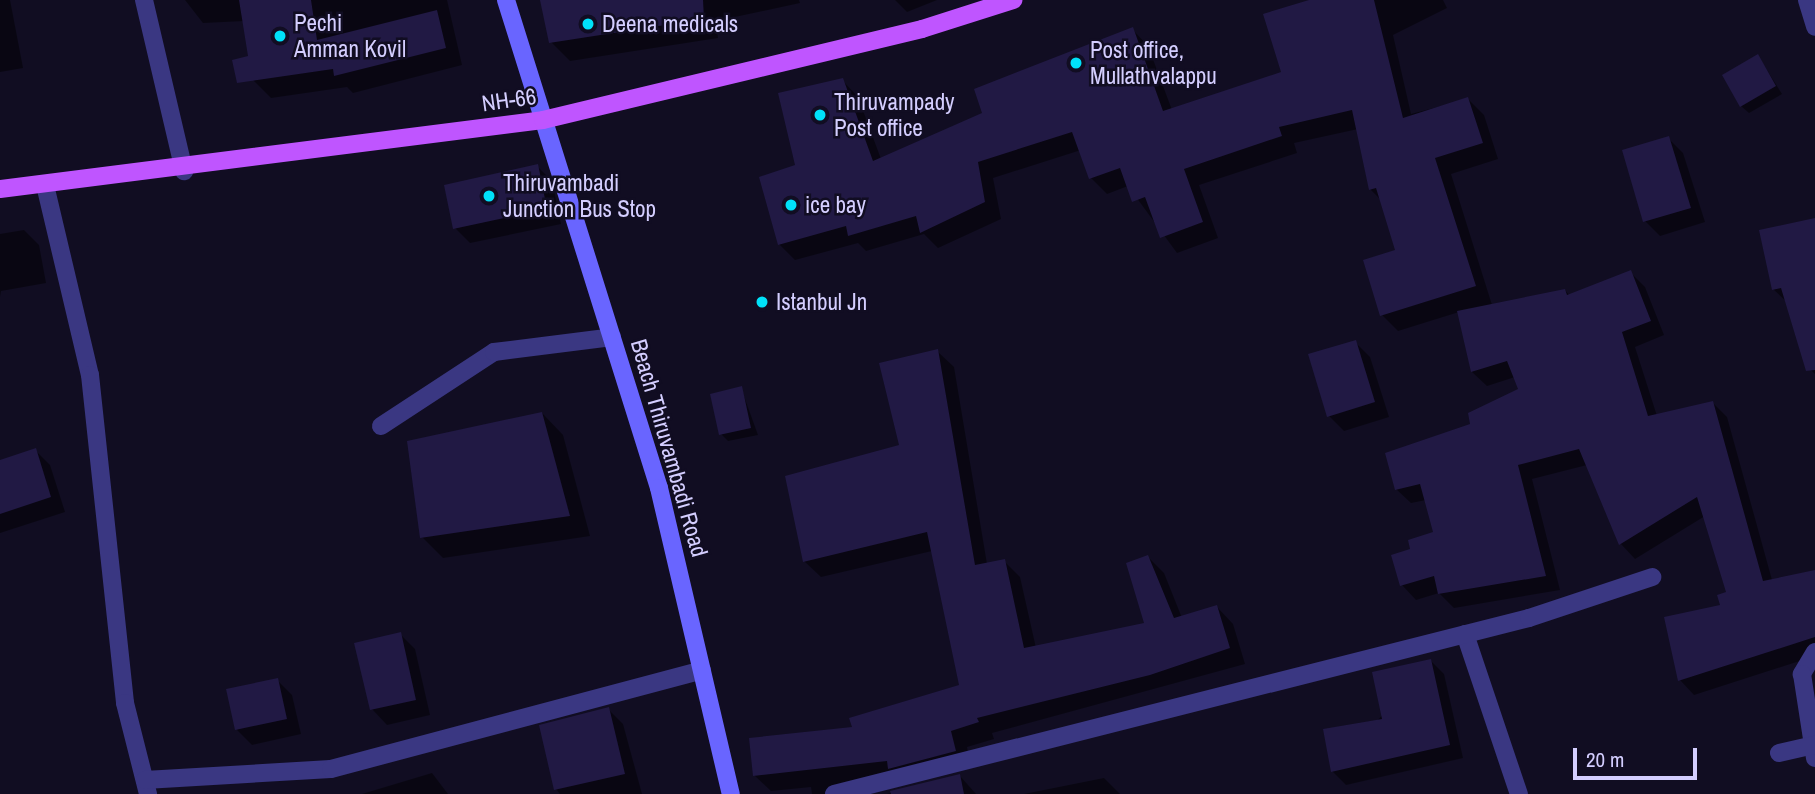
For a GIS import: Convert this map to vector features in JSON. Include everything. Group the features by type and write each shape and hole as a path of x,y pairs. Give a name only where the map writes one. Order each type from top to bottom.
{"main road":[{"name":"Beach Thiruvambadi Road","path":"506,0 659,488 731,794"},
{"name":"NH-66","path":"0,190 184,171 543,120 922,29 1013,0"}],"street":[{"path":"144,0 184,171"},
{"path":"1807,0 1815,27"},
{"path":"45,185 90,375 125,703 147,787 331,769 702,670"},
{"path":"381,426 494,352 612,337"},
{"path":"834,794 1465,635 1652,577"},
{"path":"1465,635 1519,794"},
{"path":"1779,753 1814,750 1802,674 1815,652"}],"building":[{"path":"239,0 311,0 317,40 437,10 446,48 334,76 333,69 237,83 232,60 248,56"},
{"path":"540,0 703,0 704,19 549,43"},
{"path":"1309,0 1374,0 1403,118 1468,97 1483,143 1435,158 1476,286 1380,316 1363,260 1395,250 1376,188 1369,190 1352,110 1279,127 1282,136 1184,169 1203,222 1160,238 1145,197 1132,202 1120,168 1089,179 1072,132 978,162 985,202 920,233 916,216 848,236 846,226 778,245 759,177 795,165 778,93 843,78 873,161 982,113 974,89 1133,27 1163,111 1281,72 1263,14"},
{"path":"1758,54 1776,86 1740,107 1722,75"},
{"path":"1669,136 1691,208 1643,222 1622,150"},
{"path":"538,164 547,209 453,229 444,185"},
{"path":"1815,218 1815,370 1806,371 1781,288 1772,290 1759,230"},
{"path":"1631,270 1651,321 1622,332 1648,416 1713,401 1763,581 1815,570 1815,637 1678,681 1664,617 1720,605 1717,595 1726,592 1697,497 1619,545 1579,449 1518,465 1546,576 1438,594 1434,576 1400,586 1391,555 1410,549 1408,540 1433,532 1420,484 1395,490 1385,453 1470,424 1468,413 1518,389 1507,361 1471,372 1457,311 1565,289 1567,295"},
{"path":"1356,340 1375,402 1327,417 1308,354"},
{"path":"938,349 975,565 1005,559 1024,648 1144,623 1126,563 1148,555 1174,618 1217,605 1230,648 1150,675 977,718 979,722 951,731 956,751 888,769 887,761 753,776 749,738 852,727 849,718 959,685 927,532 803,562 785,476 899,445 879,363"},
{"path":"742,386 751,428 719,435 710,394"},
{"path":"542,412 570,516 420,538 407,441"},
{"path":"36,448 51,497 0,514 0,460"},
{"path":"401,632 416,700 370,710 354,643"},
{"path":"1431,659 1450,745 1331,772 1323,729 1382,719 1372,672"},
{"path":"278,678 287,719 235,730 226,689"},
{"path":"609,707 625,774 554,790 539,725"},
{"path":"960,774 964,794 891,794 890,791"}],"place":[{"name":"Deena medicals","path":"588,24"},
{"name":"Pechi Amman Kovil","path":"280,36"},
{"name":"Post office, Mullathvalappu","path":"1076,63"},
{"name":"Thiruvampady Post office","path":"820,115"},
{"name":"Thiruvambadi Junction Bus Stop","path":"489,196"},
{"name":"ice bay","path":"791,205"},
{"name":"Istanbul Jn","path":"762,302"}]}
